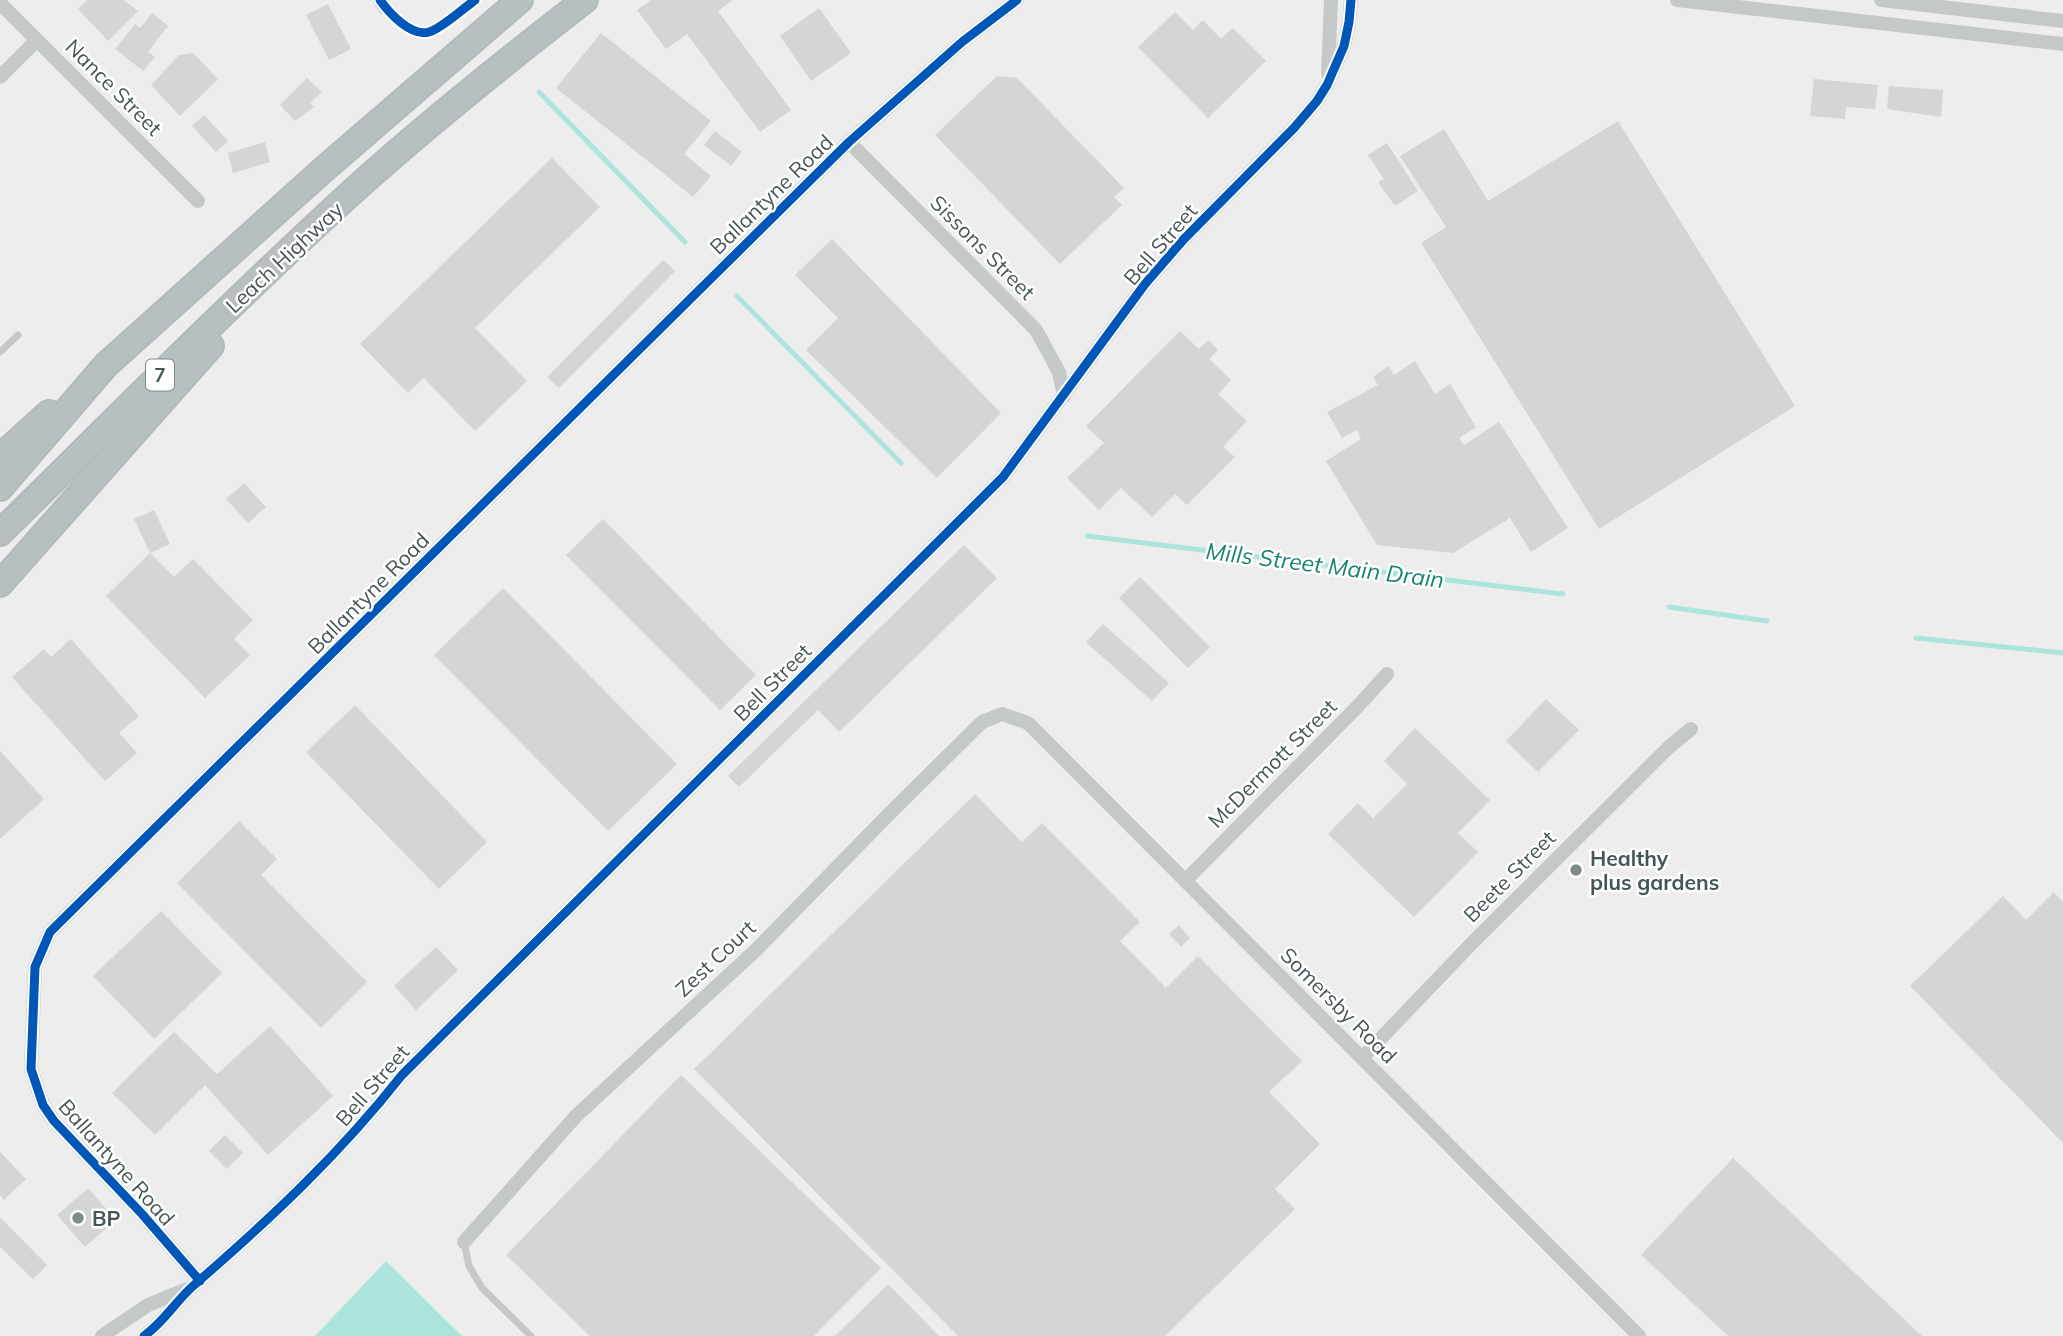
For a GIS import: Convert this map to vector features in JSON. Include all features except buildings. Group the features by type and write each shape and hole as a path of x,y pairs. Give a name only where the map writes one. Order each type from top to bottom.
{"highway":[{"name":"Leach Highway","path":"0,488 106,365 333,161 520,0"},
{"name":"Leach Highway","path":"0,533 169,365 324,220 500,67 585,0"},
{"path":"0,584 324,220"},
{"path":"0,457 106,365"}],"street":[{"name":"Ballantyne Road","path":"196,1284 142,1214 54,1121 43,1105 31,1069 32,1017 35,967 50,932 849,142 962,42 1017,0"},
{"path":"1327,85 1331,0"},
{"name":"Bell Street","path":"144,1336 160,1325 196,1284 291,1199 368,1118 401,1075 1003,477 1145,284 1184,239 1294,128 1317,101 1327,85 1347,34 1351,0"},
{"path":"1676,0 2063,44"},
{"path":"1881,0 2063,21"},
{"name":"Nance Street","path":"0,3 198,201"},
{"path":"0,77 37,40"},
{"name":"Sissons Street","path":"849,142 1037,330 1059,372 1064,396"},
{"name":"McDermott Street","path":"1185,881 1387,674"},
{"name":"Somersby Road","path":"1002,714 1028,723 1639,1336"},
{"name":"Zest Court","path":"464,1242 576,1116 756,950 982,722 1002,714"},
{"name":"Beete Street","path":"1362,1058 1474,941 1669,747 1691,729"},
{"name":"Bell Street","path":"102,1336 148,1305 196,1284"}],"lane":[{"path":"0,352 18,335"},
{"path":"464,1242 469,1266 482,1287 531,1336"}],"shaded area":[{"path":"386,1261 462,1336 315,1336"}],"waterway":[{"name":"Mills Street Main Drain","path":"539,92 685,242"},
{"name":"Mills Street Main Drain","path":"737,296 901,463"},
{"name":"Mills Street Main Drain","path":"1087,536 1563,594"},
{"path":"1669,607 1767,621"},
{"name":"Mills Street Main Drain","path":"1916,638 2063,653"}],"cycle path":[{"path":"380,0 401,23 422,33 440,27 475,0"},
{"path":"200,1281 142,1214 54,1121 43,1105 31,1069 35,967 50,932 849,142 962,42 1017,0"},
{"path":"144,1336 158,1325 193,1286 302,1186 402,1075 1003,477 1145,284 1184,239 1294,128 1317,101 1344,46 1351,0"}],"place":[{"name":"Healthy plus gardens","path":"1576,870"},
{"name":"BP","path":"78,1218"}]}
